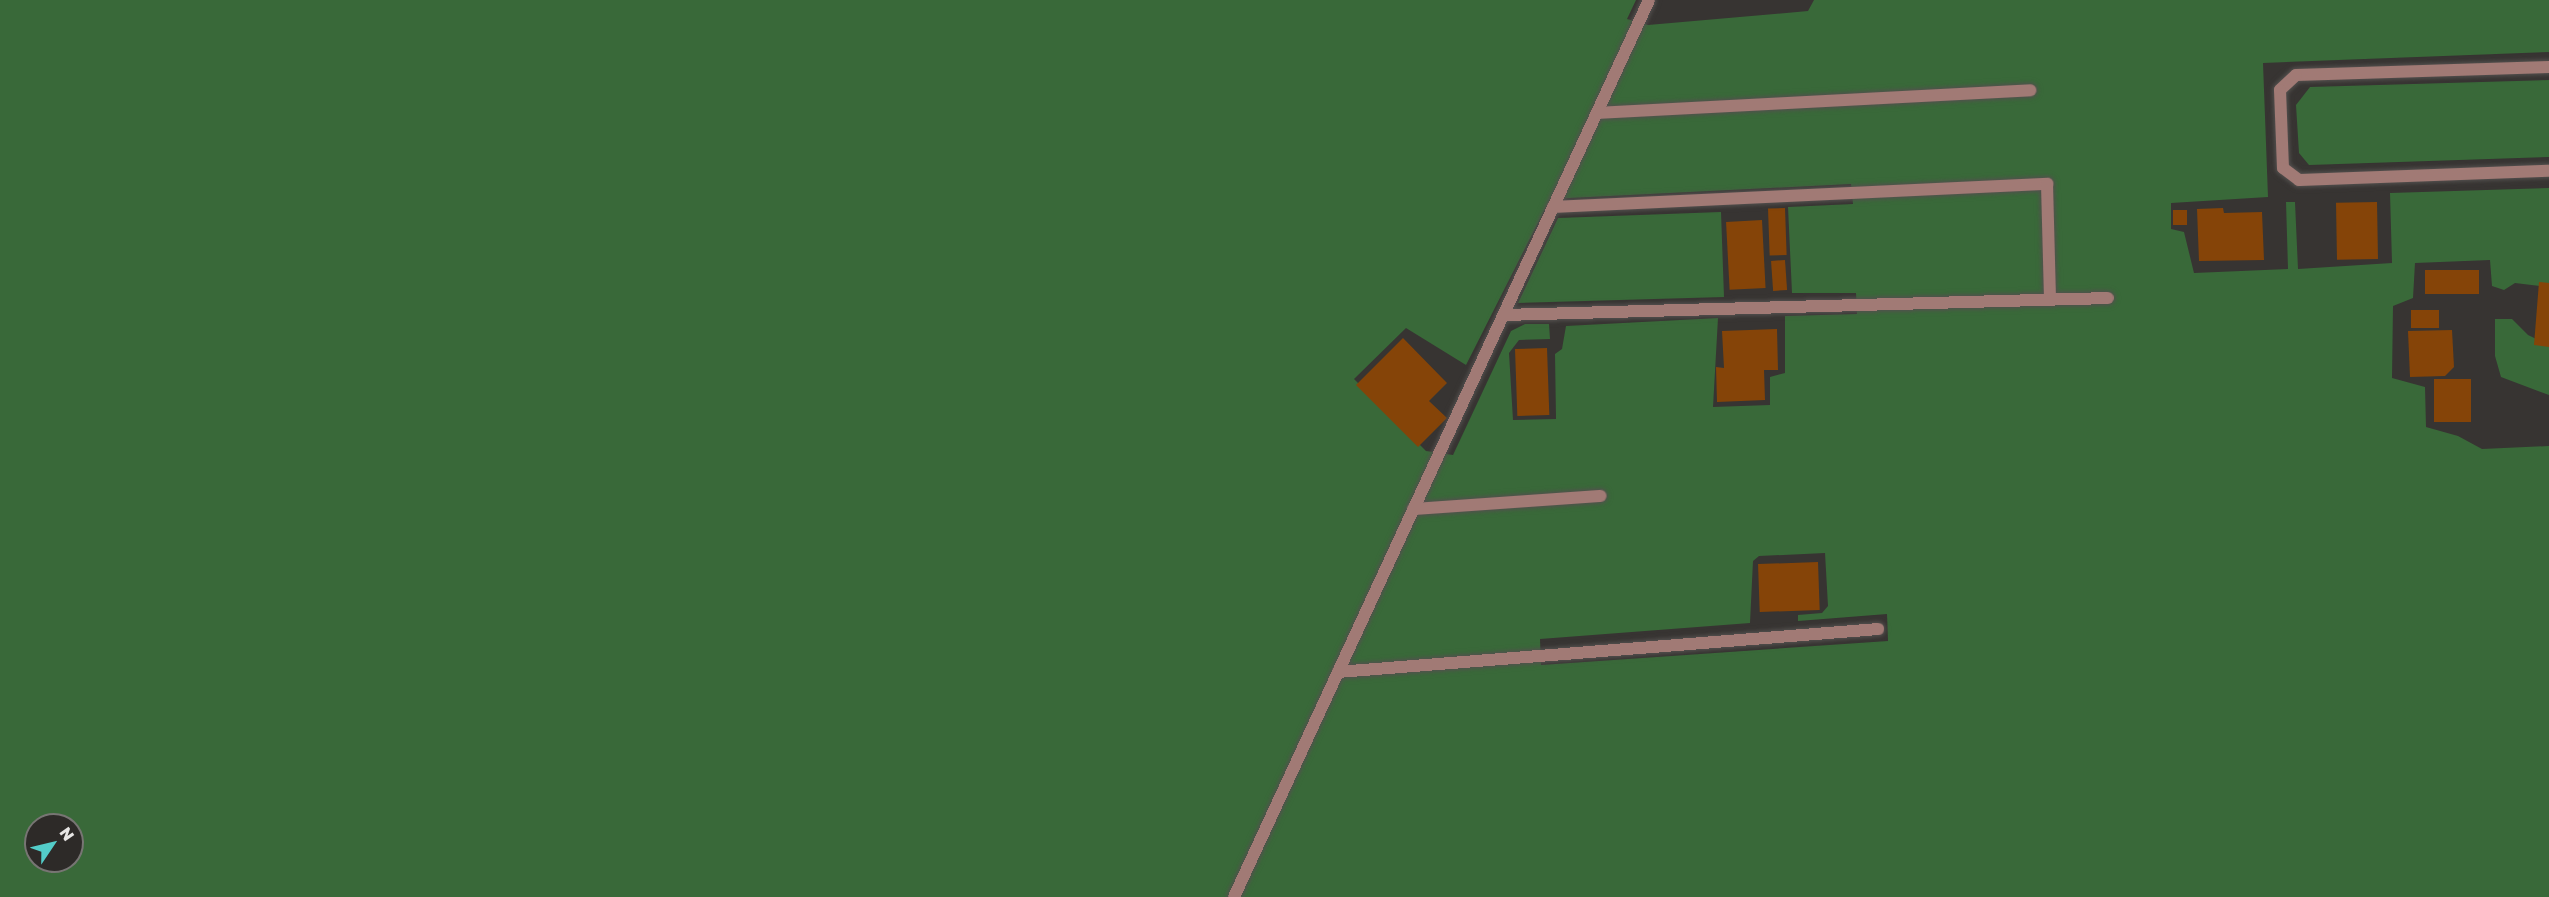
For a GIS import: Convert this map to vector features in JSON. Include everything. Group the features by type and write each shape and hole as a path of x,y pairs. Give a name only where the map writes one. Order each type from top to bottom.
{"lane":[{"path":"1234,897 1649,0"},
{"path":"2549,67 2296,75 2280,90 2283,168 2299,180 2549,171"},
{"path":"1597,113 2030,90"},
{"path":"1553,207 2047,184 2050,300"},
{"path":"1504,315 2108,298"},
{"path":"1413,509 1601,496"},
{"path":"1338,672 1878,629"}],"green space":[{"path":"0,0 1636,0 1627,19 1648,25 1808,11 1814,0 2549,0 2549,52 2263,63 2268,197 2171,203 2171,229 2184,232 2194,273 2288,269 2286,202 2295,202 2298,269 2392,263 2390,193 2549,188 2549,287 2515,283 2504,290 2492,286 2490,260 2415,263 2413,298 2393,306 2392,378 2425,387 2426,427 2458,436 2482,449 2549,446 2549,897 0,897","holes":["1851,184 1853,204 1788,207 1792,293 1856,293 1857,314 1785,316 1785,373 1770,377 1770,405 1713,407 1718,318 1566,326 1562,349 1555,354 1556,419 1513,420 1509,353 1519,340 1550,339 1549,324 1525,324 1511,331 1453,455 1426,451 1354,379 1406,328 1466,365 1550,199","1825,553 1828,606 1822,613 1798,615 1798,621 1887,614 1888,641 1541,665 1540,639 1750,623 1753,561 1759,556"]},
{"path":"2549,80 2549,157 2309,165 2299,153 2296,105 2310,87"},
{"path":"1721,212 1724,297 1518,303 1558,218"},
{"path":"2495,319 2512,319 2528,335 2549,345 2549,395 2501,377 2495,356"}],"building":[{"path":"2377,202 2378,259 2337,260 2336,203"},
{"path":"1785,208 1787,255 1770,256 1768,209"},
{"path":"2223,208 2224,213 2262,212 2264,260 2199,261 2197,209"},
{"path":"2173,210 2187,210 2187,225 2173,225"},
{"path":"1762,220 1766,288 1730,290 1726,222"},
{"path":"1785,260 1787,290 1773,291 1771,261"},
{"path":"2425,270 2479,270 2479,294 2425,294"},
{"path":"2539,282 2549,283 2549,347 2534,345"},
{"path":"2411,310 2439,310 2439,328 2411,328"},
{"path":"1777,329 1778,370 1764,370 1765,400 1717,402 1716,367 1724,368 1722,331"},
{"path":"2452,330 2454,367 2445,376 2410,377 2408,331"},
{"path":"1403,338 1447,383 1429,401 1447,418 1418,447 1356,385"},
{"path":"1547,348 1549,415 1517,416 1515,349"},
{"path":"2434,379 2471,379 2471,422 2434,422"},
{"path":"1818,562 1820,610 1760,612 1758,564"}]}
